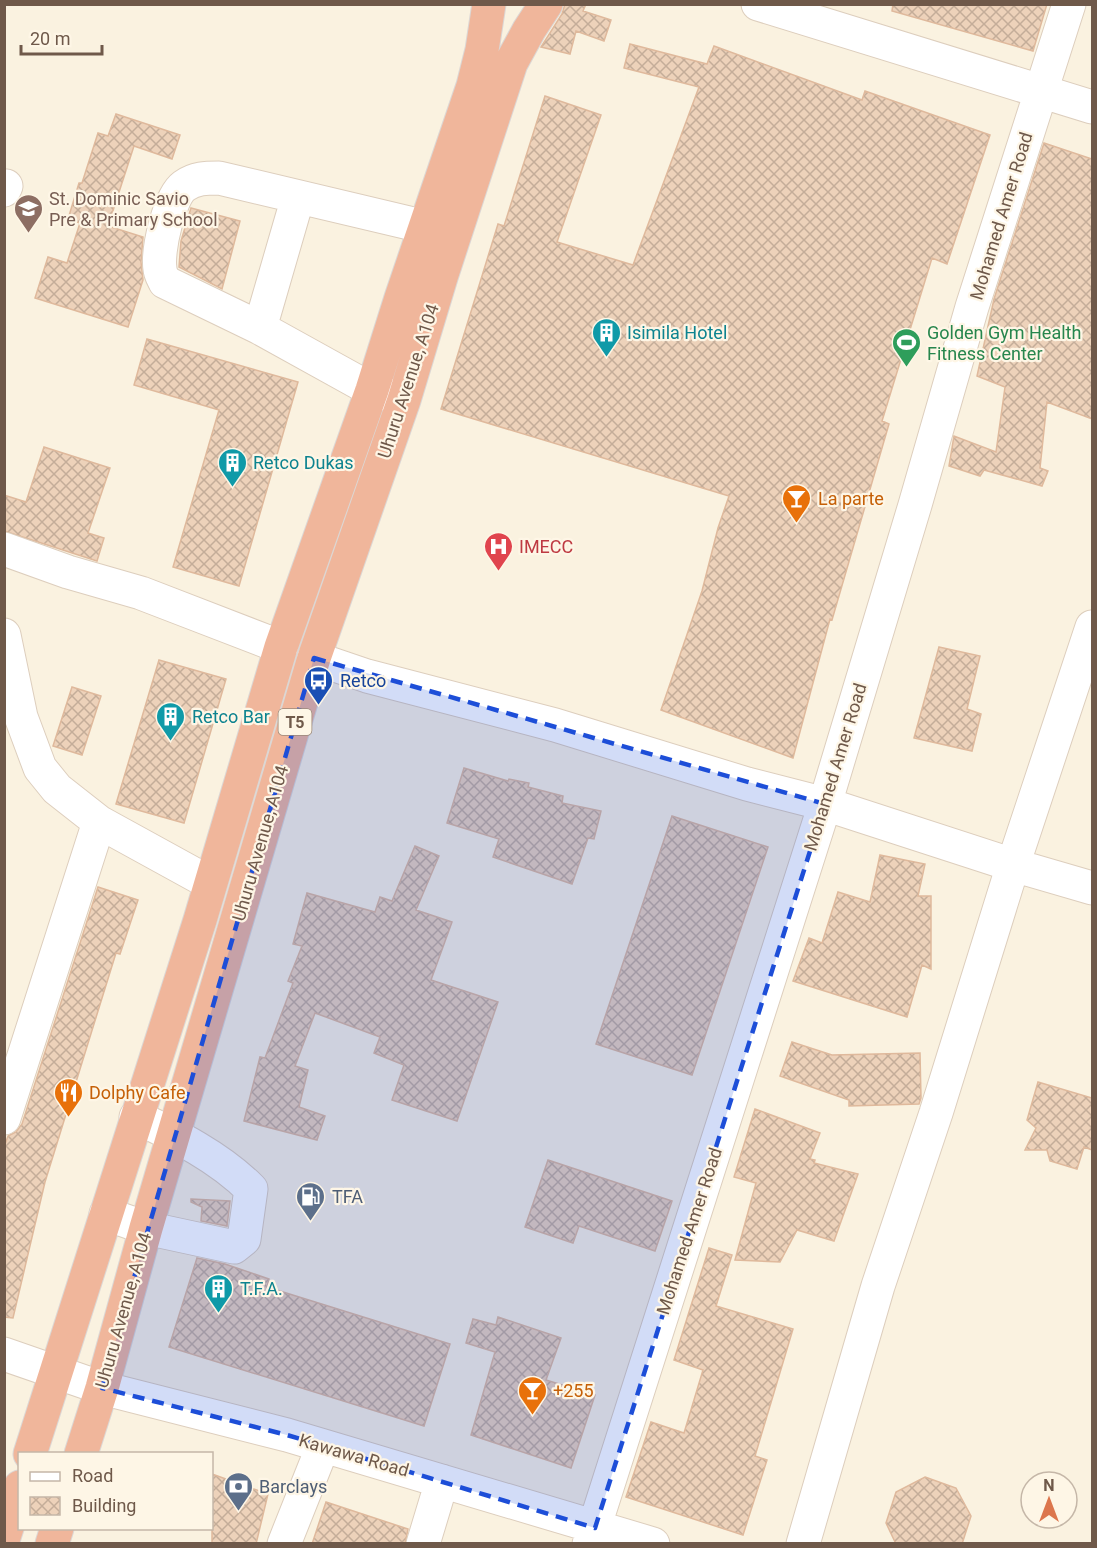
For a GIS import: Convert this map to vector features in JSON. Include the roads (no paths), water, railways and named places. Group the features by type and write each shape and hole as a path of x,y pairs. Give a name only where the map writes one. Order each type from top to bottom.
{"highway":[{"name":"Uhuru Avenue, A104","path":"31,1452 54,1372 200,920 281,647 372,390 473,86 482,50 489,4"},
{"name":"Uhuru Avenue, A104","path":"82,1452 314,658 404,400 442,274 511,63 546,4"},
{"path":"4,1537 18,1493"}],"street":[{"path":"758,4 1092,107"},
{"name":"Mohamed Amer Road","path":"592,1536 825,804 976,296 1068,4"},
{"path":"404,400 372,390 260,328 165,282 159,269 160,246 171,207 182,187 198,178 219,178 426,227"},
{"path":"260,328 298,196"},
{"path":"4,549 141,594 281,647"},
{"path":"803,1544 878,1286 1092,627"},
{"path":"4,635 21,717 40,768 57,789 99,822 210,883"},
{"path":"314,658 367,676 555,725 747,784 825,804 1092,888"},
{"path":"4,1118 99,822"},
{"path":"106,1214 147,1228 234,1247 244,1239 251,1189 212,1158 174,1134 136,1117"},
{"name":"Kawawa Road","path":"4,1354 102,1388 323,1446 442,1481 592,1536 653,1544"},
{"path":"284,1544 323,1446"},
{"path":"423,1544 442,1481"}],"place":[{"name":"St. Dominic Savio Pre & Primary School","path":"28,234"},
{"name":"Isimila Hotel","path":"606,358"},
{"name":"Golden Gym Health Fitness Center","path":"906,368"},
{"name":"Retco Dukas","path":"232,488"},
{"name":"La parte","path":"797,524"},
{"name":"IMECC","path":"498,572"},
{"name":"Retco","path":"319,706"},
{"name":"Retco Bar","path":"171,742"},
{"name":"Dolphy Cafe","path":"68,1118"},
{"name":"TFA","path":"311,1222"},
{"name":"T.F.A.","path":"219,1314"},
{"name":"+255","path":"532,1416"},
{"name":"Barclays","path":"238,1512"}]}
